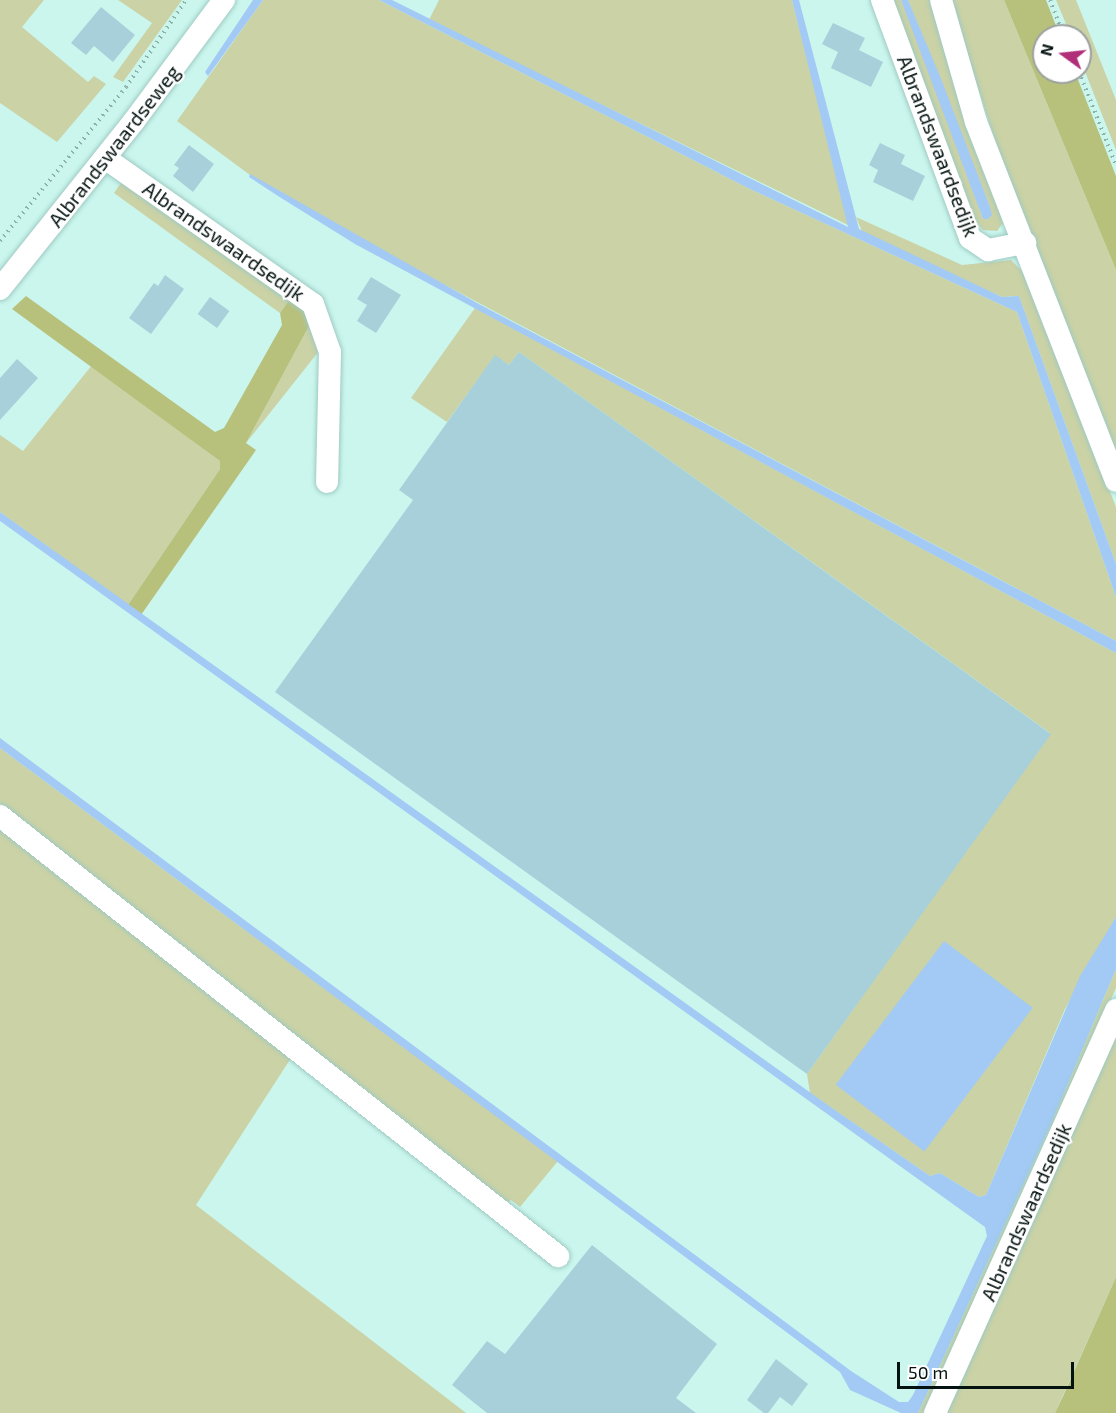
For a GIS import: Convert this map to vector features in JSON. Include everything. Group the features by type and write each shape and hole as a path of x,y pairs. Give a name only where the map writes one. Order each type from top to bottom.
{"street":[{"name":"Albrandswaardseweg","path":"0,289 105,158 224,0"},
{"name":"Albrandswaardsedijk","path":"882,0 970,238 988,250 1025,243"},
{"path":"941,0 976,122 1025,243 1116,482"},
{"name":"Albrandswaardsedijk","path":"105,158 312,304 330,352 327,482"},
{"path":"0,816 558,1256"},
{"name":"Albrandswaardsedijk","path":"935,1413 1116,1010"}],"path":[{"name":"Albrandswaardseweg","path":"0,241 126,87 186,0"},
{"path":"1050,0 1059,24"},
{"path":"1084,84 1116,165"}],"green space":[{"path":"0,0 44,0 22,27 88,82 94,76 106,84 57,142 0,103"},
{"path":"118,0 182,0 123,82 113,77 152,23"},
{"path":"263,0 379,0 750,189 1017,312 1116,597 1116,641 360,240 250,175 177,121"},
{"path":"439,0 792,0 850,226 429,20"},
{"path":"889,0 901,0 918,37 983,219 990,207 908,0 933,0 1003,223 997,231 983,230 970,215"},
{"path":"950,0 1004,0 1032,68 1032,84 1039,84 1116,270 1116,455 999,153"},
{"path":"1004,0 1046,0 1055,24 1032,24 1032,68"},
{"path":"1056,0 1076,0 1086,24 1066,24"},
{"path":"1092,40 1116,100 1116,150 1090,84 1092,84"},
{"path":"1039,84 1080,84 1116,176 1116,270"},
{"path":"121,183 292,296 280,313 114,193"},
{"path":"856,217 962,265 1011,260 1024,273 1116,507 1116,564 1019,296 1002,297 863,234"},
{"path":"26,296 215,432 224,428 282,325 280,313 292,296 302,303 309,326 246,443 256,450 141,615 128,605 220,469 220,461 12,309"},
{"path":"475,308 1116,653 1116,917 1065,1009 986,1195 979,1197 940,1173 930,1176 810,1093 807,1074 1050,733 519,352 509,365 495,356 447,422 411,398"},
{"path":"309,326 319,351 246,443"},
{"path":"92,365 220,461 220,469 128,605 0,512 0,435 23,451"},
{"path":"0,748 558,1161 520,1207 511,1200 506,1204 0,805"},
{"path":"0,824 293,1055 196,1205 466,1413 0,1413"},
{"path":"1116,969 1116,988 926,1413 918,1413 1049,1129"},
{"path":"1116,1032 1116,1277 1055,1413 945,1413"},
{"path":"1116,1277 1116,1413 1055,1413 1064,1394"}],"water":[{"path":"253,0 263,0 208,76 205,72"},
{"path":"379,0 392,0 848,227 792,0 799,0 859,229 1002,297 1019,296 1116,564 1116,597 1017,312 750,189"},
{"path":"901,0 908,0 942,81 990,207 992,215 988,219 983,219"},
{"path":"250,174 477,303 1116,641 1116,653 355,244 249,177"},
{"path":"0,512 822,1101 930,1176 940,1173 979,1197 986,1195 1080,976 1116,917 1116,969 1049,1129 918,1413 901,1413 850,1390 840,1372 0,748 0,738 851,1371 899,1402 908,1402 913,1395 987,1236 985,1227 0,521"},
{"path":"944,941 1033,1008 924,1152 836,1085"}],"building":[{"path":"101,7 135,35 113,62 94,46 86,55 71,43"},
{"path":"833,23 865,38 859,50 883,62 871,87 831,68 838,52 822,44"},
{"path":"880,143 905,155 901,164 925,176 913,201 873,182 878,170 869,165"},
{"path":"189,145 214,164 193,192 173,176 179,168 174,165"},
{"path":"165,275 184,289 151,334 129,318 154,283 158,286"},
{"path":"371,277 401,295 376,333 357,321 367,305 357,299"},
{"path":"210,297 229,311 217,328 198,314"},
{"path":"519,352 1051,734 807,1074 275,692 413,500 399,490 495,355 509,365"},
{"path":"17,359 38,378 0,420 0,378"},
{"path":"592,1245 717,1344 676,1398 696,1413 487,1413 452,1385 487,1341 505,1354"},
{"path":"776,1359 808,1384 792,1406 780,1397 768,1413 764,1413 747,1400"}]}
